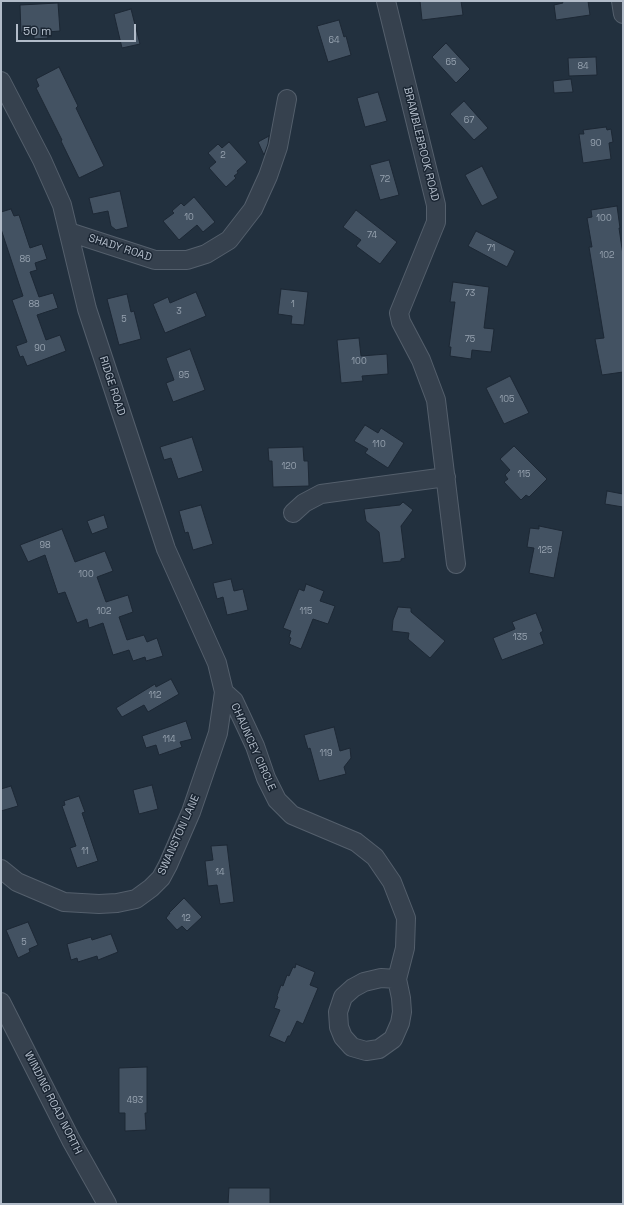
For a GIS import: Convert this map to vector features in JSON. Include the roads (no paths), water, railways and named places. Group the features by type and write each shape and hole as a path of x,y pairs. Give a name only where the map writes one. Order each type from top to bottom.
{"street":[{"name":"BRAMBLEBROOK ROAD","path":"386,1 436,205 436,222 399,313 404,329 421,360 436,400 456,564"},
{"path":"621,1 623,14"},
{"name":"RIDGE ROAD","path":"1,81 42,160 62,205 87,310 166,549 217,663 224,692"},
{"name":"SHADY ROAD","path":"69,232 155,260 187,260 206,254 229,240 253,209 268,176 278,147 287,99"},
{"path":"293,513 304,503 321,494 446,477"},
{"name":"SWANSTON LANE","path":"1,869 17,882 64,902 99,904 117,903 136,899 151,888 161,878 168,865 191,812 218,733 224,692"},
{"name":"CHAUNCEY CIRCLE","path":"224,692 234,701 255,746 266,778 278,800 292,815 356,842 375,857 392,882 406,918 405,948 397,979"},
{"name":"WINDING ROAD NORTH","path":"1,1002 71,1140 107,1204"}]}
